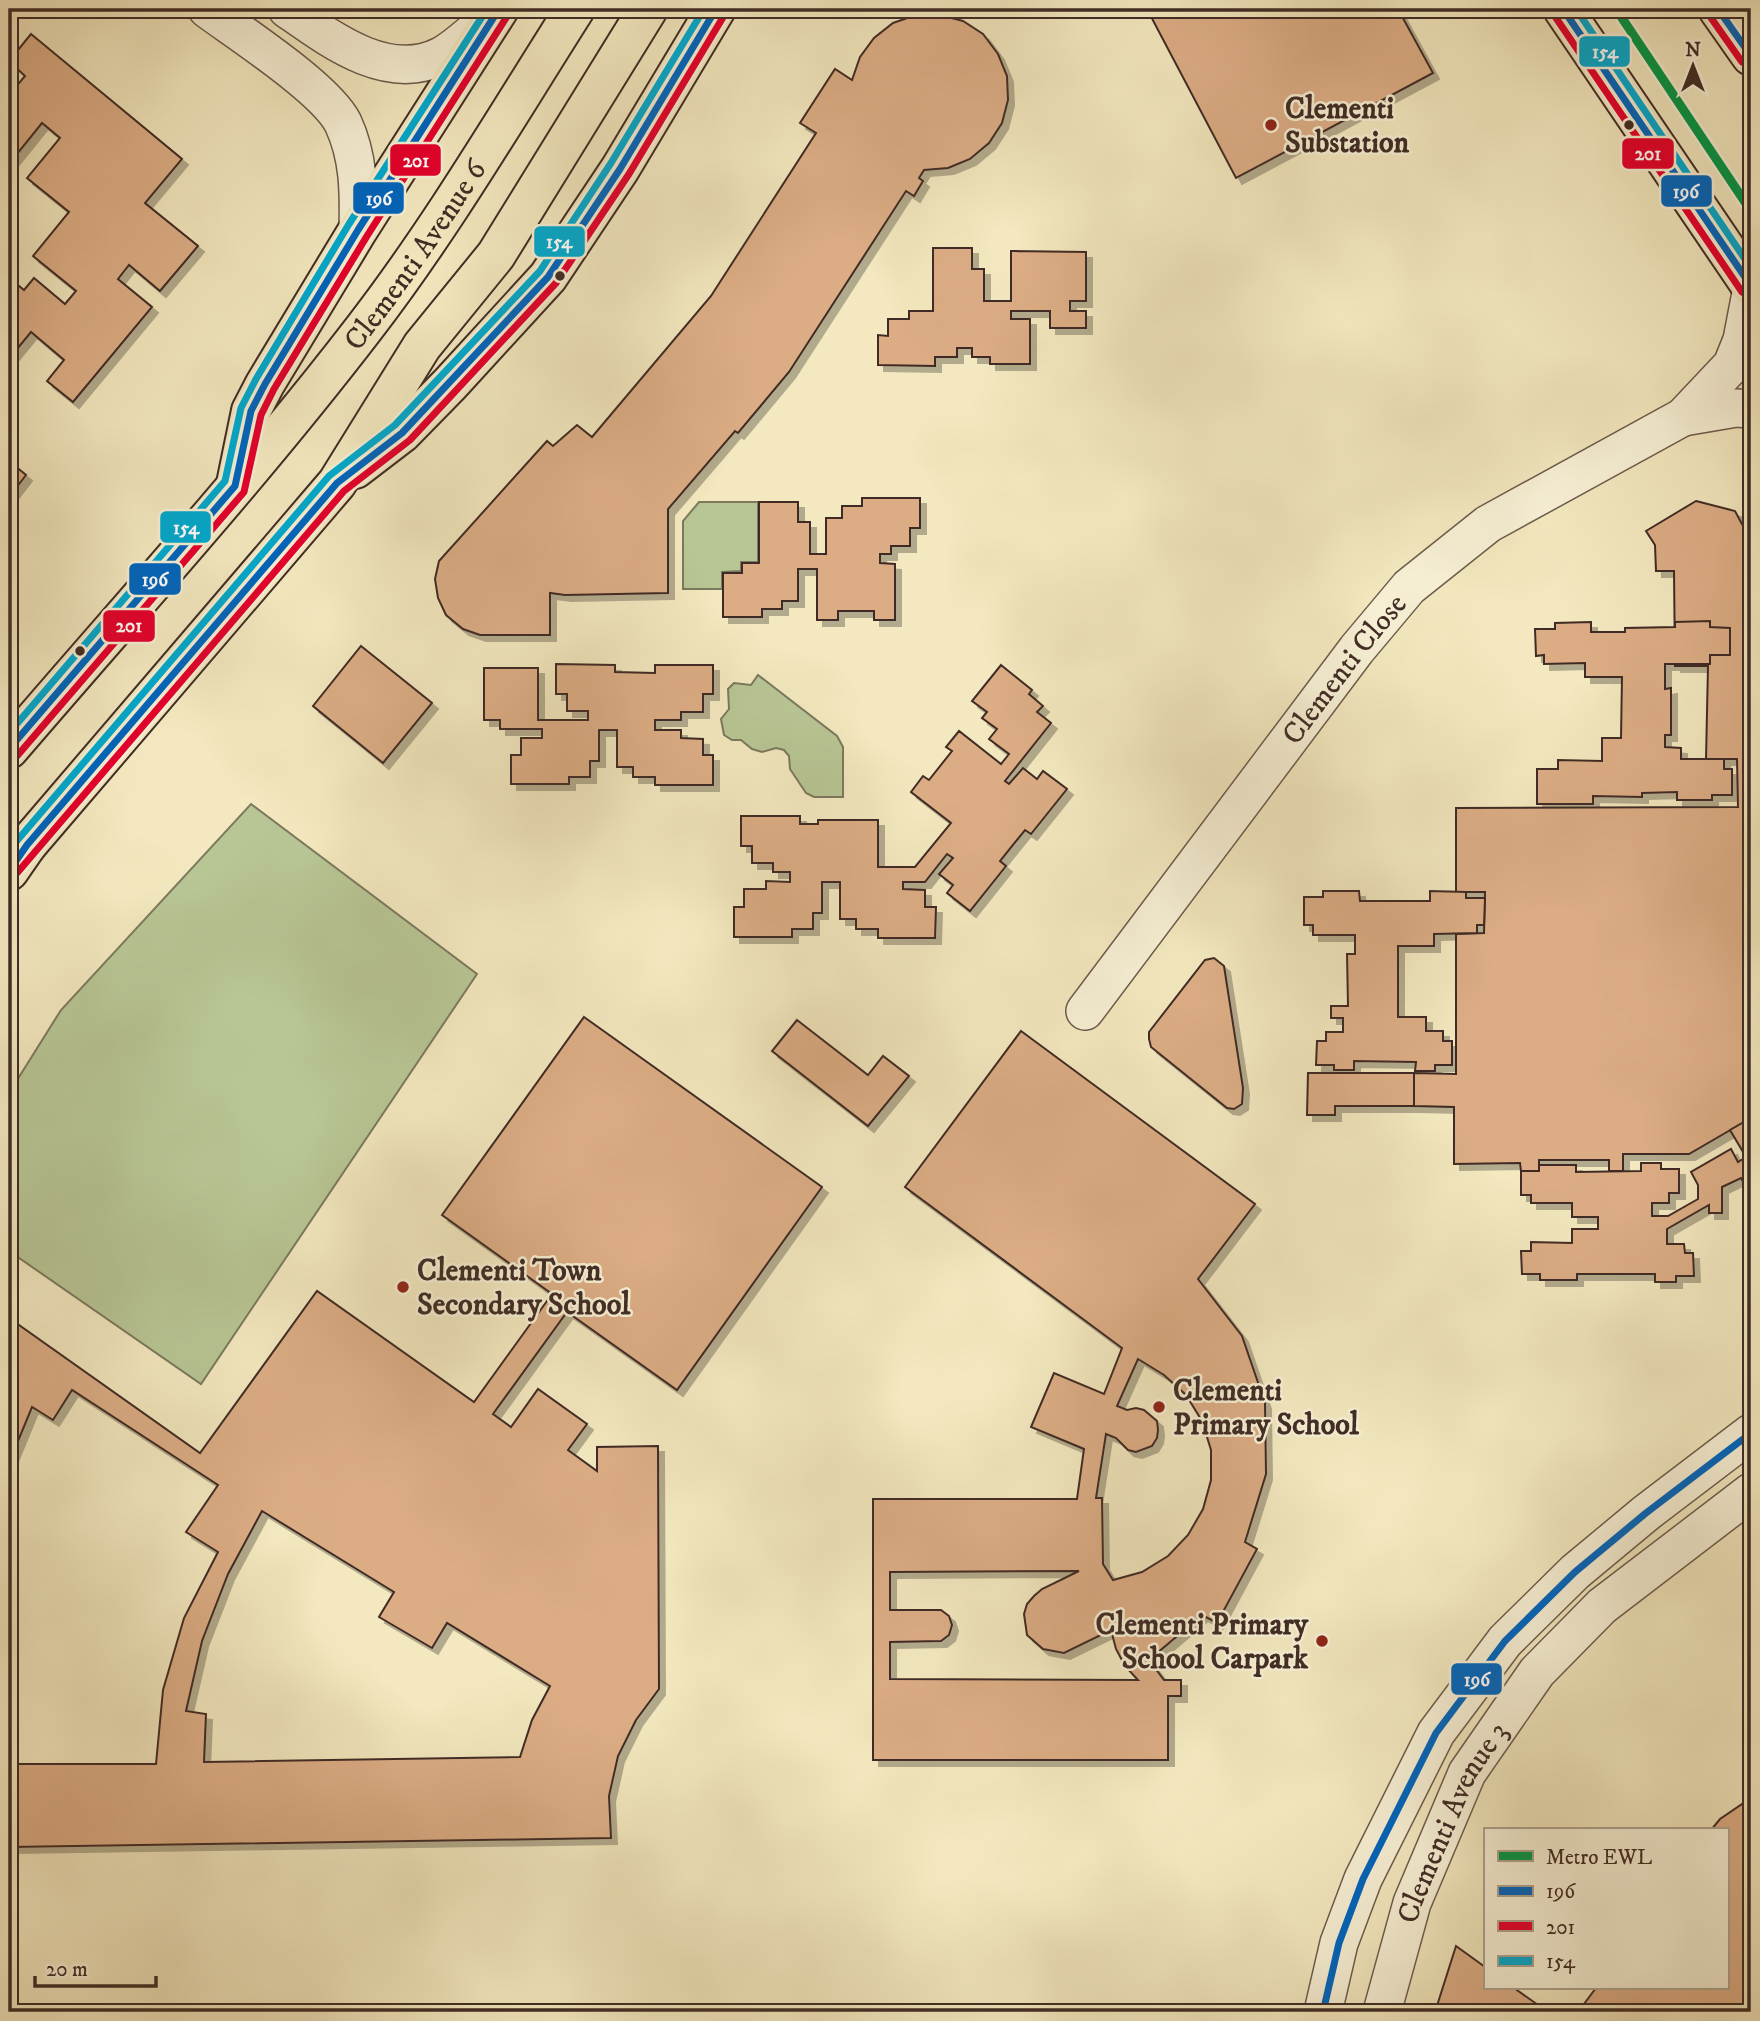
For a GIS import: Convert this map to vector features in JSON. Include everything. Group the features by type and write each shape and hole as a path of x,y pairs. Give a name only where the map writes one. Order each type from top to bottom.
{"main road":[{"name":"Clementi Avenue 6","path":"9,749 267,451 366,326 446,212 575,9"},
{"name":"Clementi Avenue 6","path":"15,861 337,483 422,346 496,256 648,9"},
{"name":"Clementi Avenue 6","path":"337,483 401,433 548,277 620,169 716,9"},
{"path":"1563,9 1751,286"},
{"path":"1718,9 1751,56"},
{"name":"Clementi Avenue 6","path":"235,486 251,411 358,230 497,11"}],"street":[{"path":"207,9 313,88 342,121 353,149 359,187 358,230"},
{"path":"287,9 331,39 377,62 412,64 442,56 497,11"},
{"name":"Clementi Close","path":"1085,1012 1357,649 1409,587 1488,524 1684,417 1732,365 1742,340 1751,293"},
{"name":"Clementi Close","path":"1684,417 1736,408 1751,410"},
{"name":"Clementi Avenue 3","path":"1323,2012 1339,1943 1363,1879 1436,1733 1505,1641 1575,1572 1646,1513 1751,1433"},
{"name":"Clementi Avenue 3","path":"1382,2012 1412,1903 1467,1773 1536,1672 1602,1606 1751,1492"}],"green space":[{"path":"699,502 758,502 758,562 741,562 741,571 722,572 722,589 683,589 683,521"},
{"path":"758,675 837,736 843,747 843,797 814,797 806,793 790,769 789,756 784,750 776,748 762,752 752,749 741,740 732,740 724,735 721,719 729,709 728,689 734,683 751,685"},
{"path":"251,804 477,974 201,1384 9,1251 9,1093 61,1010"}],"building":[{"name":"Clementi Substation","path":"1147,9 1398,9 1433,73 1236,178"},
{"path":"916,15 940,15 963,21 983,34 998,54 1007,76 1008,100 1002,123 989,143 970,159 948,168 924,170 919,178 923,181 914,196 906,191 789,372 738,433 735,431 668,509 668,593 550,593 550,635 480,635 463,629 446,615 438,598 435,579 439,561 547,441 553,446 577,425 592,437 711,296 816,133 800,123 835,69 852,80 860,57 874,38 893,23"},
{"path":"31,34 182,159 145,203 198,246 160,291 129,265 118,279 152,307 73,402 47,381 64,360 31,332 13,354 9,350 9,287 13,281 24,290 34,278 65,304 76,291 33,256 69,212 27,178 60,138 42,123 9,164 9,95 25,76 9,61"},
{"path":"933,248 972,248 972,269 984,269 984,301 1011,301 1011,251 1086,252 1086,301 1070,301 1070,311 1086,311 1086,328 1050,328 1050,311 1011,311 1011,319 1030,319 1030,364 990,364 990,357 972,357 972,348 957,348 957,357 935,357 935,366 878,365 878,335 888,336 888,319 909,319 909,311 933,311"},
{"path":"9,461 26,475 9,497"},
{"path":"862,498 920,498 920,528 910,528 910,546 891,546 891,554 880,554 880,563 895,564 895,620 874,620 874,611 838,611 838,620 817,620 817,569 798,569 798,601 782,601 782,609 762,609 762,617 723,617 723,573 742,573 742,563 759,563 759,502 798,502 798,522 810,522 810,554 826,554 826,518 842,518 842,506 862,506"},
{"path":"1696,501 1735,511 1751,541 1751,1098 1748,1100 1751,1118 1689,1154 1623,1154 1623,1171 1609,1171 1609,1160 1539,1160 1539,1171 1521,1171 1520,1163 1454,1164 1454,1107 1414,1106 1414,1073 1456,1074 1456,934 1484,933 1485,892 1456,892 1456,808 1738,807 1737,759 1706,759 1708,666 1675,666 1674,571 1656,571 1655,545 1646,531"},
{"path":"1710,621 1710,627 1730,628 1730,655 1710,655 1710,664 1665,664 1665,689 1671,688 1671,735 1665,735 1665,747 1681,748 1681,759 1724,759 1724,769 1732,769 1732,795 1712,795 1712,800 1677,800 1677,792 1642,793 1642,797 1593,796 1593,804 1537,804 1537,769 1558,769 1558,760 1602,761 1602,738 1621,738 1622,677 1585,677 1585,663 1544,664 1544,655 1536,656 1535,629 1555,629 1555,623 1591,622 1591,632 1625,632 1625,628 1675,627 1675,622"},
{"path":"361,646 432,703 383,763 313,706"},
{"path":"556,664 615,665 615,672 655,673 655,665 713,665 713,694 703,694 703,712 681,712 681,720 655,720 655,730 681,730 681,738 703,739 703,755 713,755 713,785 655,785 655,777 633,777 633,767 617,767 617,730 599,730 599,761 590,761 590,777 569,777 569,784 511,784 511,755 521,755 521,738 542,738 542,729 500,729 500,720 484,720 484,668 538,668 538,720 588,720 588,711 567,711 567,694 556,694"},
{"path":"1001,665 1032,690 1029,694 1043,706 1037,712 1051,723 1005,781 1009,784 1023,768 1037,779 1043,771 1067,789 1031,834 1025,830 1000,861 1006,866 970,911 947,893 953,885 939,874 953,858 947,854 925,882 903,882 903,889 925,890 925,907 936,907 935,938 878,938 878,929 856,929 856,919 840,919 840,882 822,882 822,913 813,913 813,929 792,929 792,937 734,937 734,907 744,907 744,889 766,889 766,881 790,882 790,872 773,872 773,863 752,863 752,846 741,846 741,816 800,816 800,824 818,824 818,820 878,820 878,867 915,867 951,823 911,792 923,776 929,780 952,751 946,747 959,731 1001,764 1009,754 989,739 997,729 982,718 987,712 972,701"},
{"path":"1323,891 1359,891 1360,901 1430,901 1430,891 1466,892 1466,898 1485,898 1484,925 1477,925 1477,933 1434,934 1434,946 1398,946 1398,1017 1426,1017 1426,1031 1443,1031 1443,1041 1452,1041 1452,1065 1435,1065 1435,1071 1415,1071 1416,1062 1354,1061 1354,1070 1334,1070 1334,1065 1316,1065 1317,1041 1326,1041 1326,1032 1343,1032 1343,1018 1331,1018 1331,1006 1348,1006 1347,954 1355,954 1355,935 1313,935 1313,925 1304,925 1304,897 1323,897"},
{"path":"1214,958 1224,966 1243,1088 1242,1104 1234,1109 1227,1108 1151,1047 1149,1039 1149,1032 1205,960"},
{"path":"584,1017 822,1187 677,1390 567,1312 493,1414 511,1427 538,1389 587,1424 568,1450 597,1471 597,1447 658,1446 659,1689 636,1720 618,1756 609,1796 611,1838 9,1847 9,1764 156,1764 163,1690 184,1618 218,1552 186,1532 218,1485 72,1390 53,1420 32,1407 9,1463 9,1318 200,1453 317,1291 474,1402 552,1294 442,1215","holes":["262,1511 394,1592 379,1617 432,1648 447,1623 550,1686 532,1720 520,1757 204,1762 206,1714 186,1711 202,1641 228,1574"]},
{"path":"797,1020 868,1075 883,1056 909,1076 868,1126 772,1051"},
{"path":"1021,1031 1255,1204 1198,1279 1242,1336 1265,1403 1266,1474 1245,1542 1257,1549 1217,1623 1202,1615 1149,1660 1164,1680 1181,1680 1181,1696 1168,1696 1168,1760 873,1760 873,1499 1077,1499 1084,1449 1031,1427 1054,1373 1104,1394 1122,1348 905,1187","holes":["1138,1359 1164,1375 1186,1395 1202,1421 1211,1450 1211,1480 1203,1509 1188,1535 1168,1556 1142,1572 1113,1580 1103,1564 1102,1498 1096,1498 1106,1434 1116,1438 1128,1450 1136,1452 1152,1446 1158,1430 1157,1421 1144,1410 1127,1410 1117,1406","1079,1571 1042,1589 1027,1604 1024,1614 1027,1635 1043,1649 1064,1653 1111,1630 1116,1649 1125,1666 1138,1680 890,1679 890,1642 941,1641 949,1635 952,1625 949,1616 941,1610 890,1610 890,1572"]},
{"path":"1308,1073 1414,1073 1414,1106 1335,1106 1335,1115 1307,1115"},
{"path":"1751,1118 1751,1196 1741,1178 1722,1187 1722,1213 1709,1213 1709,1205 1667,1229 1667,1244 1684,1244 1685,1253 1693,1253 1694,1276 1676,1276 1676,1282 1655,1282 1655,1274 1577,1274 1577,1280 1540,1280 1540,1274 1522,1274 1521,1251 1531,1251 1531,1242 1572,1243 1572,1229 1598,1229 1598,1217 1572,1217 1572,1203 1531,1203 1531,1195 1521,1195 1521,1171 1539,1171 1539,1165 1576,1165 1576,1172 1641,1171 1641,1163 1661,1163 1661,1169 1679,1169 1679,1193 1669,1193 1669,1203 1652,1203 1652,1216 1668,1216 1698,1199 1698,1185 1691,1172 1731,1149 1738,1162 1746,1157 1730,1130"},
{"path":"1751,1798 1751,2012 1578,2012 1594,1990 1728,1990 1728,1828 1713,1828 1720,1819"},
{"path":"1456,1946 1484,1966 1484,1990 1517,1990 1548,2012 1435,2012"}],"metro line":[{"name":"EWL","path":"1616,9 1751,211"}],"transit line":[{"name":"154","path":"9,733 225,481 241,408 256,379 349,224 487,9"},
{"name":"196","path":"9,749 235,486 251,411 265,384 358,230 499,9"},
{"name":"154","path":"9,850 329,476 395,425 540,271 611,163 704,9"},
{"name":"196","path":"9,871 27,845 337,483 402,433 548,277 620,169 716,9"},
{"name":"196","path":"1563,9 1751,286"},
{"name":"154","path":"1576,9 1751,268"},
{"name":"196","path":"1718,9 1751,56"},
{"name":"201","path":"17,873 344,491 410,440 556,283 629,174 725,14"},
{"name":"201","path":"17,756 244,492 261,415 274,389 367,236 508,15"},
{"name":"201","path":"1554,15 1742,292"},
{"name":"201","path":"1709,15 1742,62"},
{"name":"196","path":"1323,2012 1339,1943 1363,1879 1436,1733 1505,1641 1575,1572 1646,1513 1751,1433"}],"place":[{"name":"Clementi Substation","path":"1271,125"},
{"name":"Clementi Town Secondary School","path":"403,1287"},
{"name":"Clementi Primary School","path":"1159,1407"},
{"name":"Clementi Primary School Carpark","path":"1322,1641"}]}
